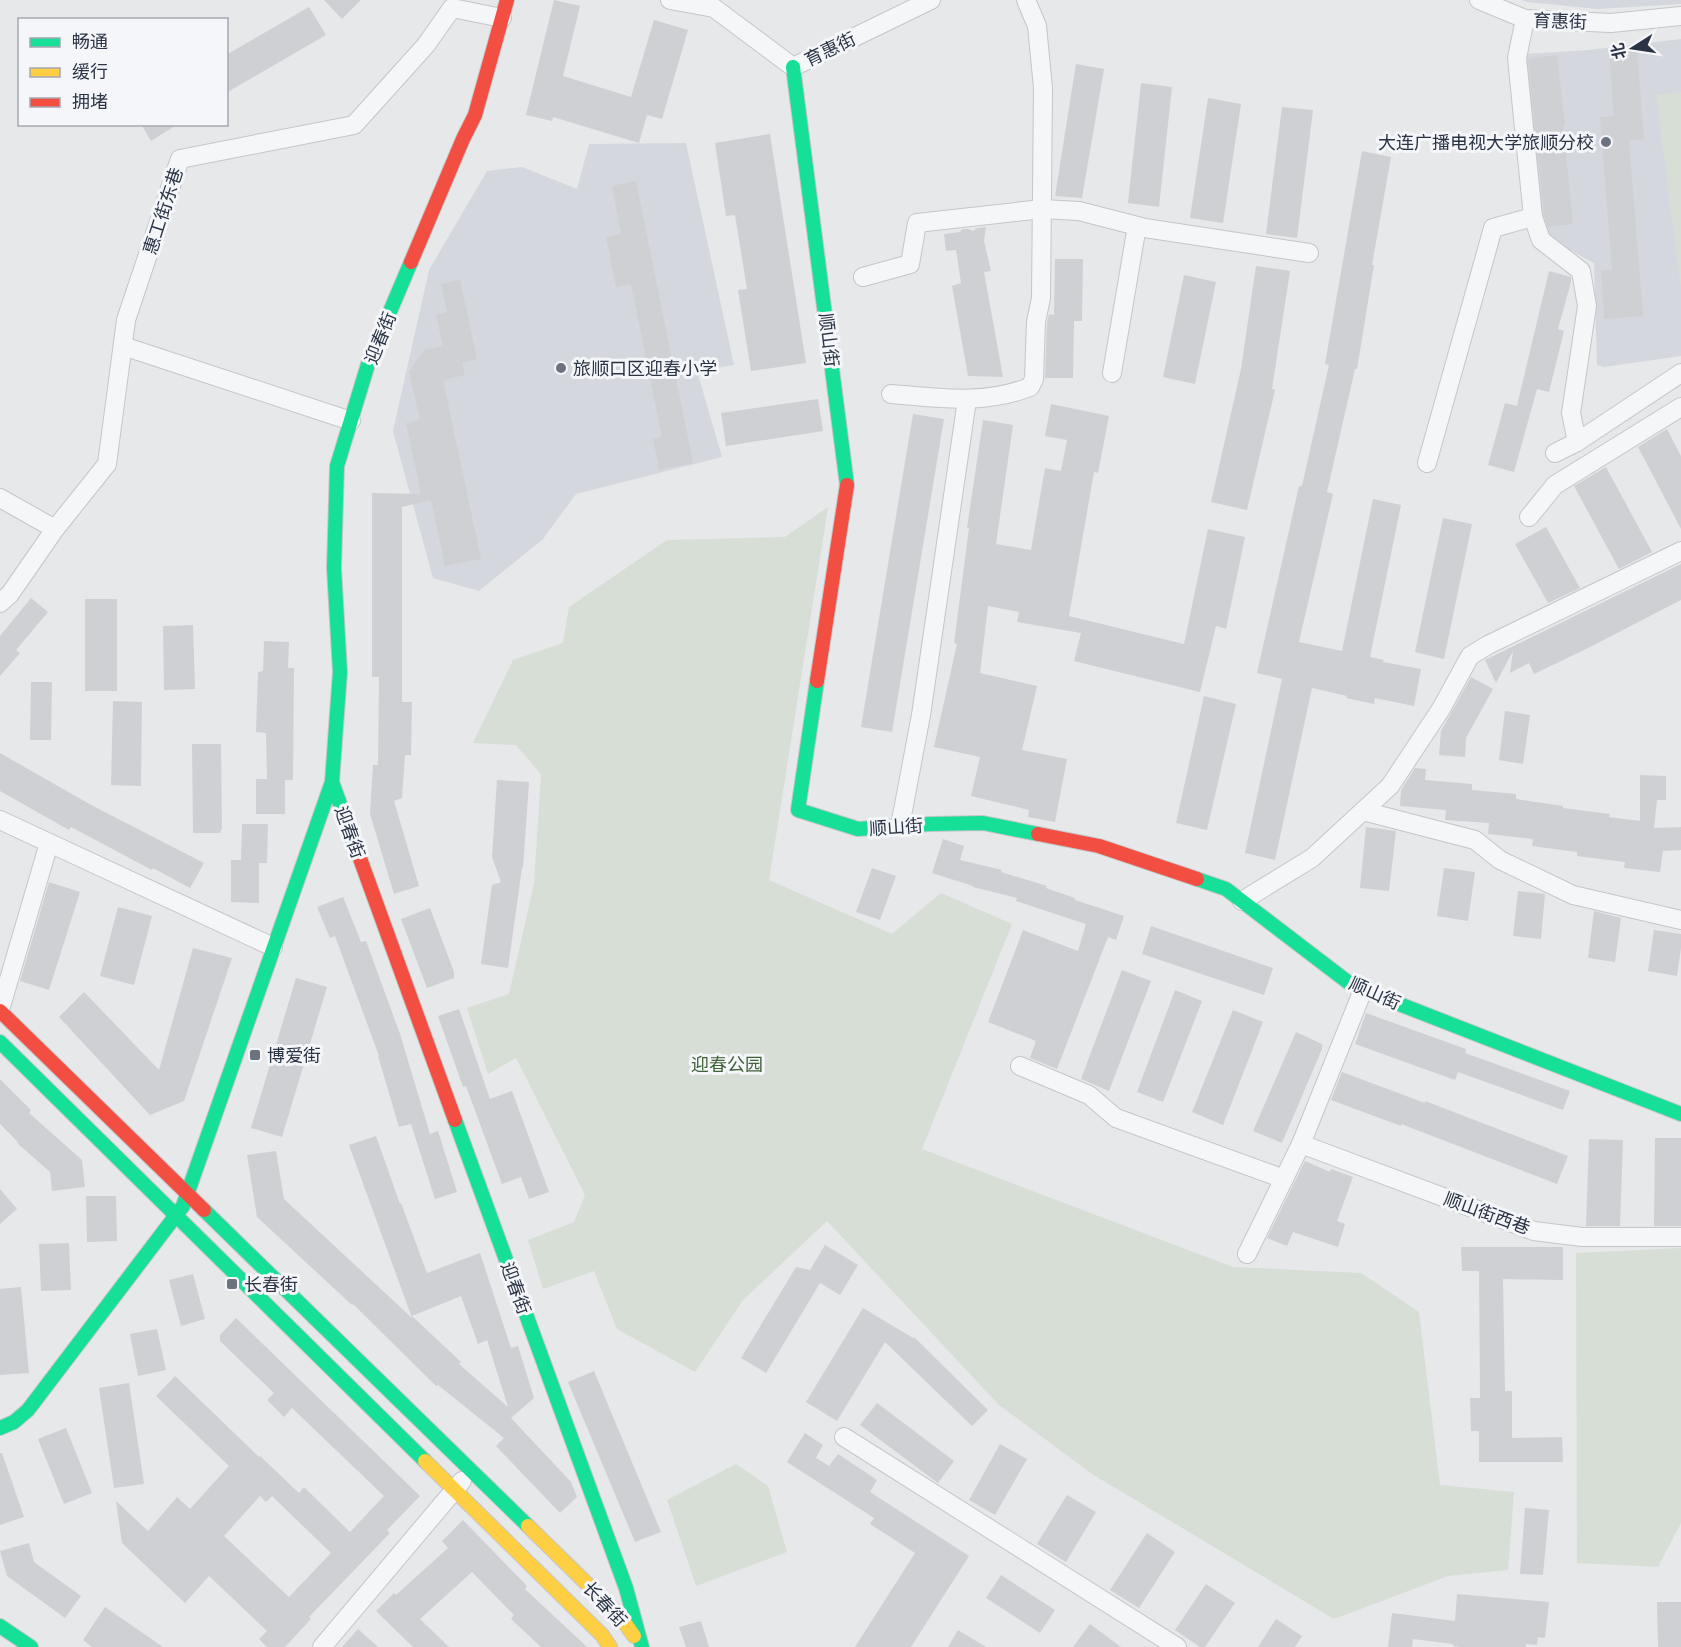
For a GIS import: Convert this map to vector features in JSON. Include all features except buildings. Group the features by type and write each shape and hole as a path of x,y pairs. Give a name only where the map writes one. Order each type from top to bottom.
{"street":[{"name":"迎春街","path":"507,0 475,115 369,361 337,466 334,568 340,672 332,782 626,1588 641,1647"},
{"name":"育惠街","path":"670,0 714,8 793,67 931,0"},
{"path":"891,394 967,400 1013,394 1030,387 1034,379 1036,322 1041,298 1043,88 1037,26 1026,0"},
{"name":"育惠街","path":"1479,0 1525,20 1611,23 1681,16"},
{"name":"惠工街东巷","path":"0,603 10,594 55,529 107,464 126,320 180,159 354,125 426,45 452,8 502,18"},
{"path":"1525,20 1517,58 1533,217 1540,240 1581,271 1587,306 1571,413 1577,442"},
{"name":"顺山街","path":"793,67 847,482 798,810 858,829 983,824 1099,846 1226,889 1353,986 1681,1114"},
{"path":"863,277 910,264 917,223 1042,209 1079,211 1137,226 1309,253"},
{"path":"1427,463 1493,228 1533,217"},
{"path":"1112,373 1137,226"},
{"path":"123,346 351,421"},
{"path":"1555,453 1577,442 1681,373"},
{"path":"900,826 921,715 967,400"},
{"path":"1529,518 1555,485 1681,407"},
{"path":"0,498 55,529"},
{"path":"1242,901 1312,858 1390,786 1441,709 1470,656 1488,645 1681,551"},
{"path":"0,1428 14,1422 28,1410 183,1206 332,782"},
{"path":"1363,811 1476,840 1500,861 1573,895 1681,921"},
{"path":"0,820 273,947"},
{"path":"0,1010 49,843"},
{"path":"1247,1254 1301,1144 1363,990"},
{"name":"长春街","path":"0,1010 620,1616 641,1647"},
{"name":"长春街","path":"0,1042 602,1635 610,1647"},
{"path":"1020,1066 1089,1095 1116,1118 1284,1179"},
{"name":"顺山街西巷","path":"1301,1144 1534,1231 1582,1237 1681,1237"},
{"path":"844,1437 1177,1647"},
{"path":"322,1647 471,1471"},
{"path":"0,1626 31,1647"}],"shaded area":[{"path":"1521,0 1681,0 1681,4 1598,9"},
{"name":"大连广播电视大学旅顺分校","path":"1681,39 1681,356 1604,367 1597,365 1594,263 1543,236 1523,54 1589,50"},
{"name":"旅顺口区迎春小学","path":"686,143 734,365 697,371 722,457 576,494 543,539 479,591 433,578 393,431 429,270 487,171 522,167 577,189 589,144"}],"green space":[{"path":"1681,92 1681,288 1656,95"},
{"name":"迎春公园","path":"828,507 769,880 892,934 941,893 1012,924 922,1149 1233,1267 1361,1273 1419,1312 1440,1485 1514,1492 1508,1570 1448,1576 1334,1619 1092,1474 999,1405 827,1221 743,1300 695,1372 617,1329 594,1271 543,1289 528,1240 574,1222 585,1195 516,1058 488,1074 467,1008 509,994 534,884 541,774 516,745 473,743 513,660 563,643 569,607 667,540 785,537"},
{"path":"1681,1248 1681,1523 1658,1567 1577,1563 1576,1253"},
{"path":"736,1464 768,1486 787,1552 696,1586 667,1500"}],"traffic: fast":[{"path":"793,67 847,485"},
{"path":"358,853 332,782 340,672 334,568 337,466 369,361 411,262"},
{"path":"817,681 798,810 858,829 983,823 1038,834"},
{"path":"0,1428 14,1422 28,1410 183,1206 332,782"},
{"path":"1197,879 1226,889 1353,986 1681,1114"},
{"path":"0,1042 425,1461"},
{"path":"455,1120 626,1588 642,1647"},
{"path":"204,1210 528,1526"},
{"path":"0,1626 31,1647"}],"traffic: slow":[{"path":"425,1461 602,1635 610,1647"},
{"path":"528,1526 620,1616 634,1636"}],"traffic: jam":[{"path":"411,262 475,115 507,0"},
{"path":"817,681 847,485"},
{"path":"1038,834 1099,846 1197,879"},
{"path":"358,853 455,1120"},
{"path":"0,1011 204,1210"}],"place":[{"name":"大连广播电视大学旅顺分校","path":"1606,142"},
{"name":"旅顺口区迎春小学","path":"561,368"},
{"name":"博爱街","path":"255,1055"},
{"name":"长春街","path":"232,1284"}]}
